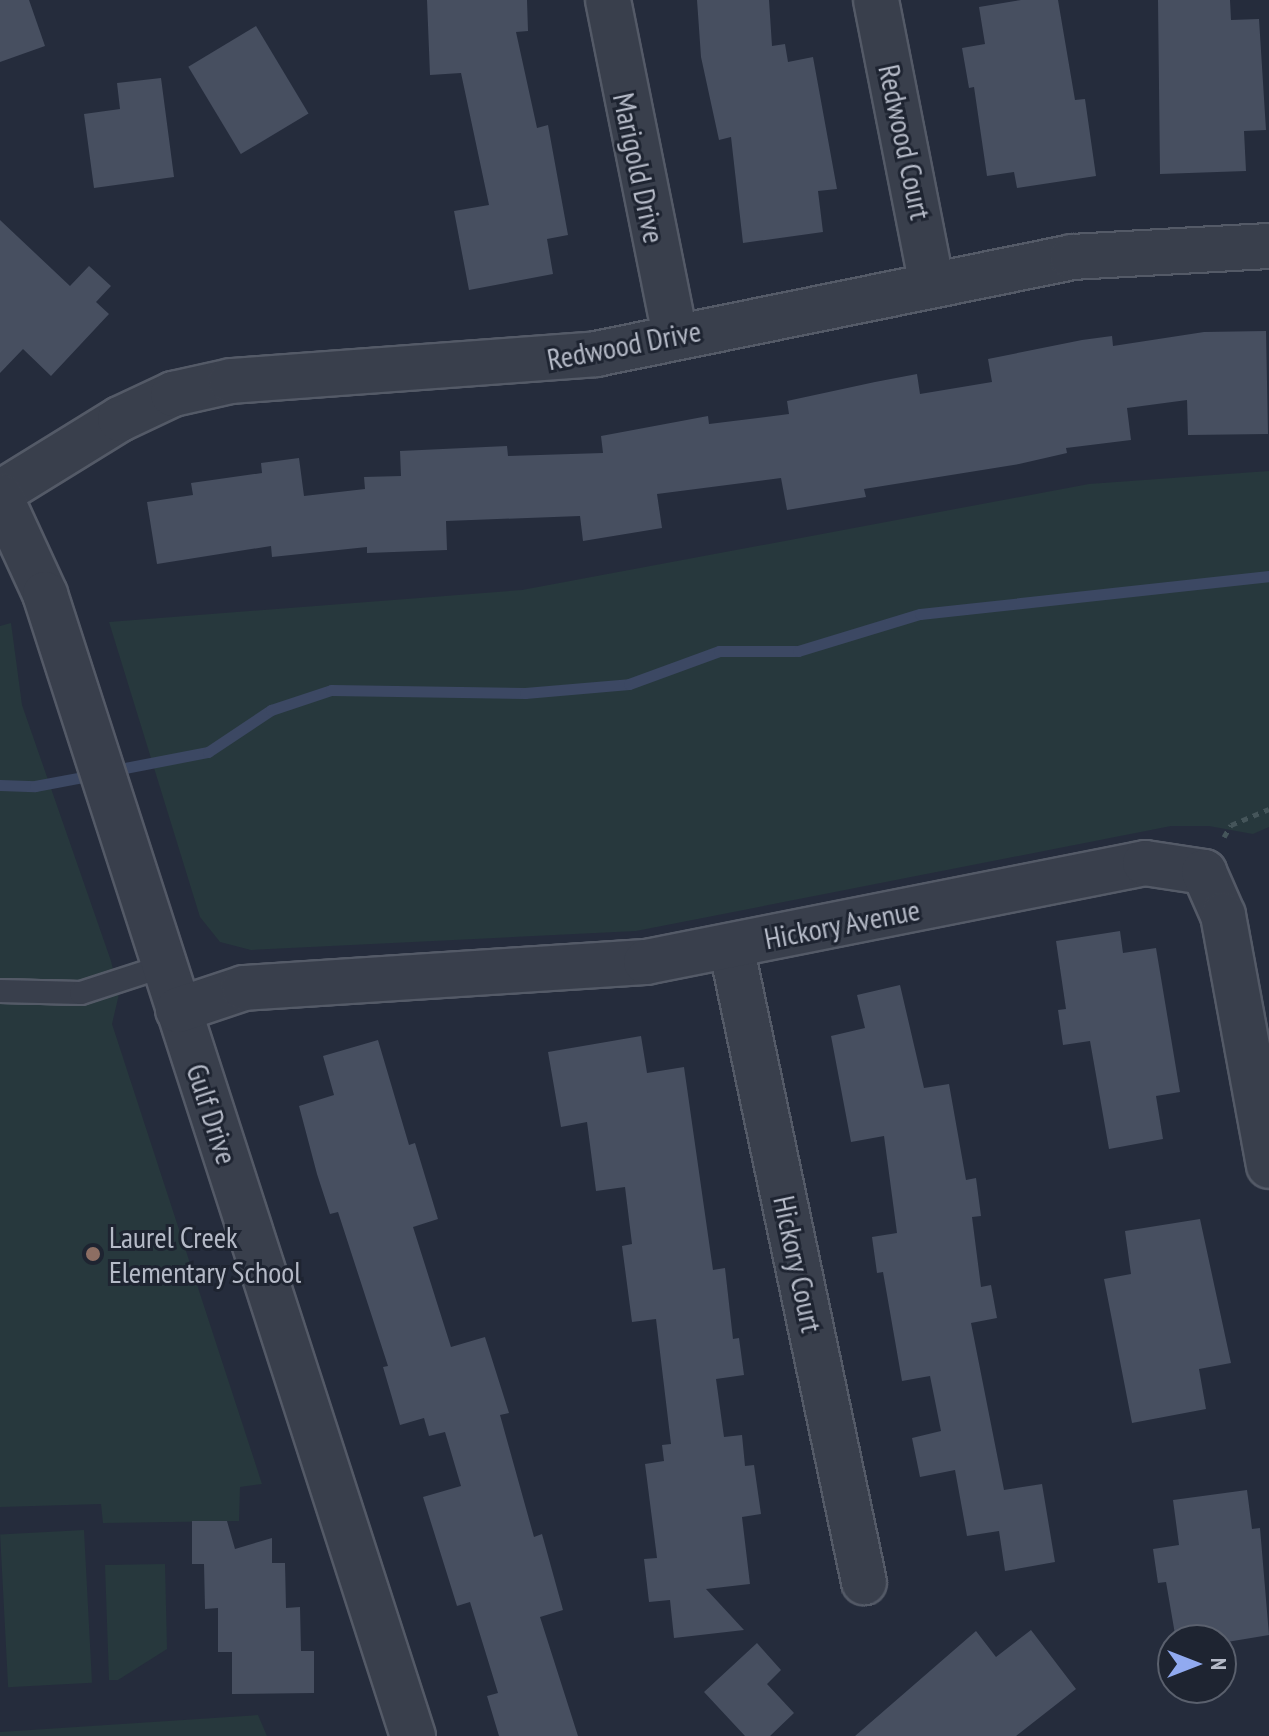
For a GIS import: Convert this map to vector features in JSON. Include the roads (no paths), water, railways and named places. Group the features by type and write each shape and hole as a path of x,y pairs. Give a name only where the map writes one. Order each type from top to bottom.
{"street":[{"name":"Marigold Drive","path":"608,0 675,336"},
{"name":"Redwood Court","path":"876,0 932,285"},
{"name":"Redwood Drive","path":"0,495 120,419 173,394 231,381 543,361 1072,257 1269,246"},
{"name":"Gulf Drive","path":"0,495 45,594 413,1736"},
{"name":"Hickory Avenue","path":"178,1010 244,988 646,962 1145,863 1204,872 1223,915 1269,1166"},
{"name":"Hickory Court","path":"731,946 864,1582"}],"lane":[{"path":"0,991 81,993 164,966"}],"waterway":[{"path":"109,771 208,752 271,710 331,690 525,693 629,684 719,651 798,651 920,614 1269,576"},
{"path":"0,785 35,786 93,775"}],"place":[{"name":"Laurel Creek Elementary School","path":"93,1254"}]}
